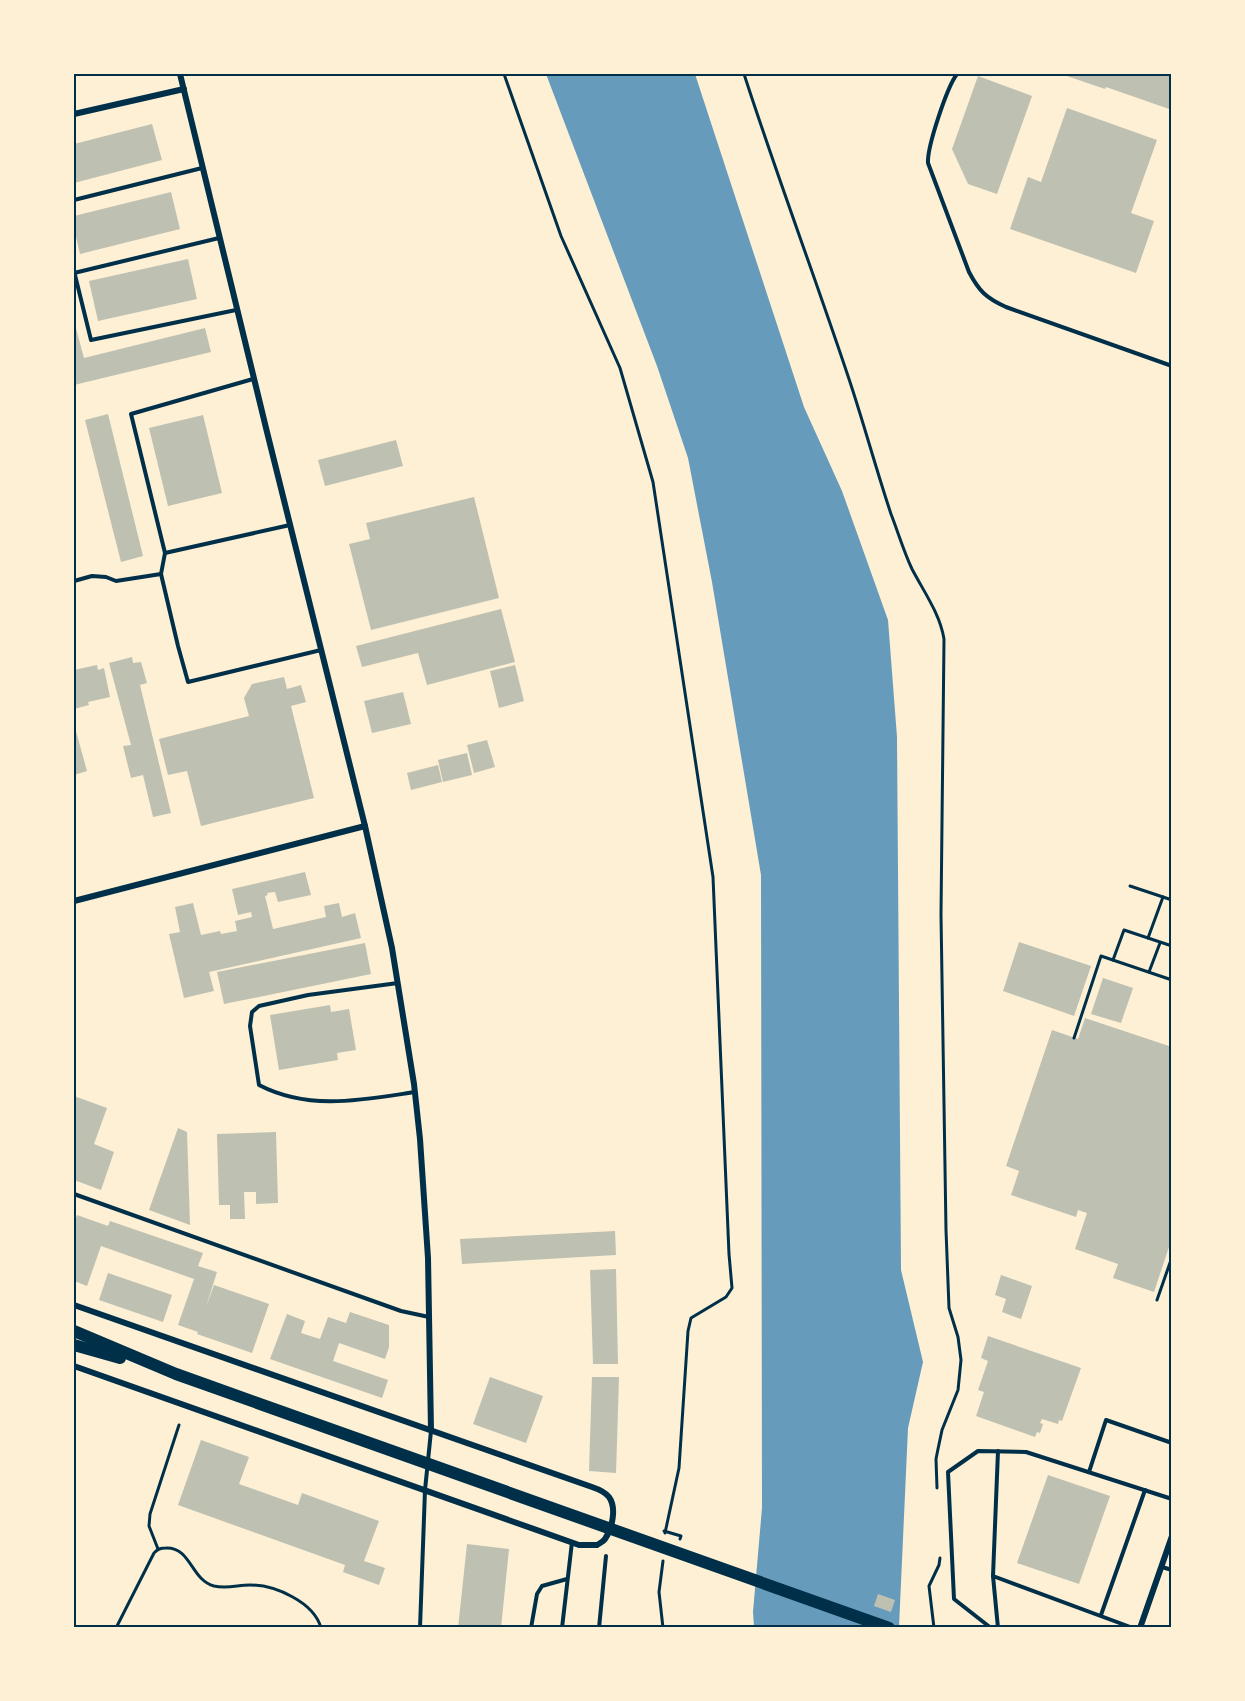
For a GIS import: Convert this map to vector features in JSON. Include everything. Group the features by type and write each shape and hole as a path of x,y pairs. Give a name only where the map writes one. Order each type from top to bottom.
{"main road":[{"path":"74,1331 170,1372 889,1628"},
{"path":"74,1345 170,1372"}],"street":[{"path":"180,74 365,826 392,948 415,1092 420,1139 428,1246 431,1430"},
{"path":"74,114 184,89"},
{"path":"74,901 365,826"},
{"path":"74,1305 602,1491 609,1498 614,1515 605,1539 597,1545 588,1546 572,1542 74,1368"},
{"path":"1140,1628 1172,1536"}],"lane":[{"path":"957,74 929,146 928,163 969,272 977,287 992,301 1006,307 1172,366"},
{"path":"74,200 202,168"},
{"path":"219,238 74,272 91,340 237,310"},
{"path":"253,378 131,414 165,553 161,574 188,682 321,650"},
{"path":"165,553 290,525"},
{"path":"74,581 92,576 106,577 116,582 161,574"},
{"path":"398,983 308,995 259,1006 252,1012 250,1026 259,1085 273,1092 322,1102 350,1102 415,1092"},
{"path":"74,1194 401,1311 429,1317"},
{"path":"1089,1472 1106,1420 1172,1443"},
{"path":"420,1628 425,1490 431,1430"},
{"path":"991,1628 954,1599 948,1472 978,1451 1026,1452 1172,1499"},
{"path":"998,1451 993,1576 998,1628"},
{"path":"1101,1615 1145,1490"},
{"path":"562,1628 572,1542"},
{"path":"599,1628 606,1556"},
{"path":"1161,1566 1172,1570"},
{"path":"993,1576 1133,1628"},
{"path":"531,1628 537,1594 542,1586 567,1579"}],"path":[{"path":"504,74 561,236 620,368 653,482 713,877 728,1242 732,1288 726,1297 691,1318 688,1331 679,1468 664,1537"},
{"path":"744,74 850,382 897,530 911,567 940,623 944,639 941,926 945,1196 949,1308 958,1337 961,1360 958,1390 942,1430 936,1459 937,1491"},
{"path":"1130,886 1172,900"},
{"path":"1149,938 1163,897"},
{"path":"1113,960 1124,930 1172,946"},
{"path":"1149,972 1160,942"},
{"path":"1074,1038 1101,956 1172,980"},
{"path":"1157,1300 1172,1257"},
{"path":"158,1549 148,1526 150,1514 179,1425"},
{"path":"158,1549 173,1548 181,1551 199,1576 211,1585 261,1586 304,1603 315,1615 321,1628"},
{"path":"116,1628 150,1560 158,1549"},
{"path":"934,1628 929,1586 939,1565 940,1556"},
{"path":"663,1557 660,1592 663,1628"}],"water":[{"path":"546,74 695,74 804,407 842,491 888,620 897,737 901,1270 923,1362 908,1428 899,1627 754,1627 753,1612 762,1508 761,875 712,582 688,458 657,366"}],"building":[{"path":"1061,74 1172,74 1172,110 1106,87 1105,89"},
{"path":"978,76 1032,96 997,194 968,184 952,149"},
{"path":"1067,108 1157,140 1131,213 1154,221 1136,273 1010,229 1028,177 1041,182"},
{"path":"152,124 162,160 74,183 74,144"},
{"path":"171,192 180,229 80,254 74,228 74,216"},
{"path":"188,259 197,299 98,321 89,281"},
{"path":"74,321 84,358 205,328 211,352 74,385"},
{"path":"108,414 143,556 121,562 85,420"},
{"path":"203,415 222,493 168,506 149,428"},
{"path":"396,440 403,466 325,486 318,460"},
{"path":"474,497 499,598 371,630 349,544 370,539 366,523"},
{"path":"501,609 515,662 427,685 418,653 362,667 356,646"},
{"path":"132,657 133,663 141,662 147,683 140,685 171,813 153,817 143,775 131,778 123,746 131,745 109,663"},
{"path":"97,665 98,670 104,668 110,697 88,702 89,705 74,709 74,670"},
{"path":"515,665 524,701 499,708 490,671"},
{"path":"284,677 287,689 301,685 306,702 291,706 314,798 201,826 187,771 168,775 159,739 249,716 244,698 252,684"},
{"path":"403,692 411,724 372,733 364,701"},
{"path":"74,724 87,771 74,775"},
{"path":"487,740 495,767 474,773 467,745"},
{"path":"467,753 472,775 443,782 438,760"},
{"path":"438,765 442,782 411,790 407,773"},
{"path":"305,872 311,895 278,902 275,892 267,893 268,895 265,896 273,929 326,917 324,906 339,903 342,917 355,913 361,938 209,972 214,991 184,998 169,934 180,932 175,907 193,903 201,935 220,931 221,934 237,931 235,921 252,917 251,912 238,915 232,889"},
{"path":"1019,942 1091,966 1074,1016 1003,991"},
{"path":"365,943 371,974 224,1004 217,972"},
{"path":"1103,978 1133,988 1121,1023 1091,1014"},
{"path":"330,1005 331,1012 349,1009 356,1050 337,1053 338,1060 279,1070 270,1015"},
{"path":"1085,1018 1172,1047 1172,1244 1170,1244 1154,1292 1113,1278 1118,1264 1075,1249 1087,1213 1078,1210 1076,1217 1011,1195 1019,1171 1006,1166 1052,1030 1078,1039"},
{"path":"74,1096 107,1108 94,1144 114,1152 101,1190 74,1180"},
{"path":"178,1128 187,1132 190,1225 149,1210"},
{"path":"276,1132 278,1203 256,1204 256,1192 244,1192 245,1219 230,1219 230,1205 219,1205 217,1134"},
{"path":"77,1215 108,1226 110,1221 203,1253 198,1266 217,1272 206,1307 214,1285 269,1304 252,1353 178,1325 194,1279 101,1246 87,1286 74,1281 74,1224"},
{"path":"615,1231 616,1255 462,1264 460,1239"},
{"path":"616,1269 618,1364 593,1364 590,1270"},
{"path":"108,1273 172,1295 163,1322 99,1300"},
{"path":"1001,1275 1032,1286 1021,1319 1002,1312 1006,1299 995,1295"},
{"path":"350,1312 389,1325 389,1347 385,1359 339,1343 333,1361 388,1380 382,1398 270,1359 287,1314 305,1321 301,1333 320,1339 328,1317 346,1323"},
{"path":"988,1336 1081,1368 1062,1421 1059,1420 1058,1424 1042,1419 1040,1433 1037,1432 1035,1437 976,1416 984,1392 978,1390 988,1361 981,1358"},
{"path":"490,1377 543,1396 526,1443 473,1424"},
{"path":"592,1377 619,1377 616,1473 589,1471"},
{"path":"201,1440 249,1457 239,1484 298,1505 302,1493 379,1521 364,1561 385,1568 379,1585 343,1572 345,1565 178,1505"},
{"path":"1048,1475 1110,1496 1079,1584 1017,1563"},
{"path":"467,1544 509,1549 501,1628 458,1628"},
{"path":"878,1594 895,1600 891,1612 874,1606"}]}
